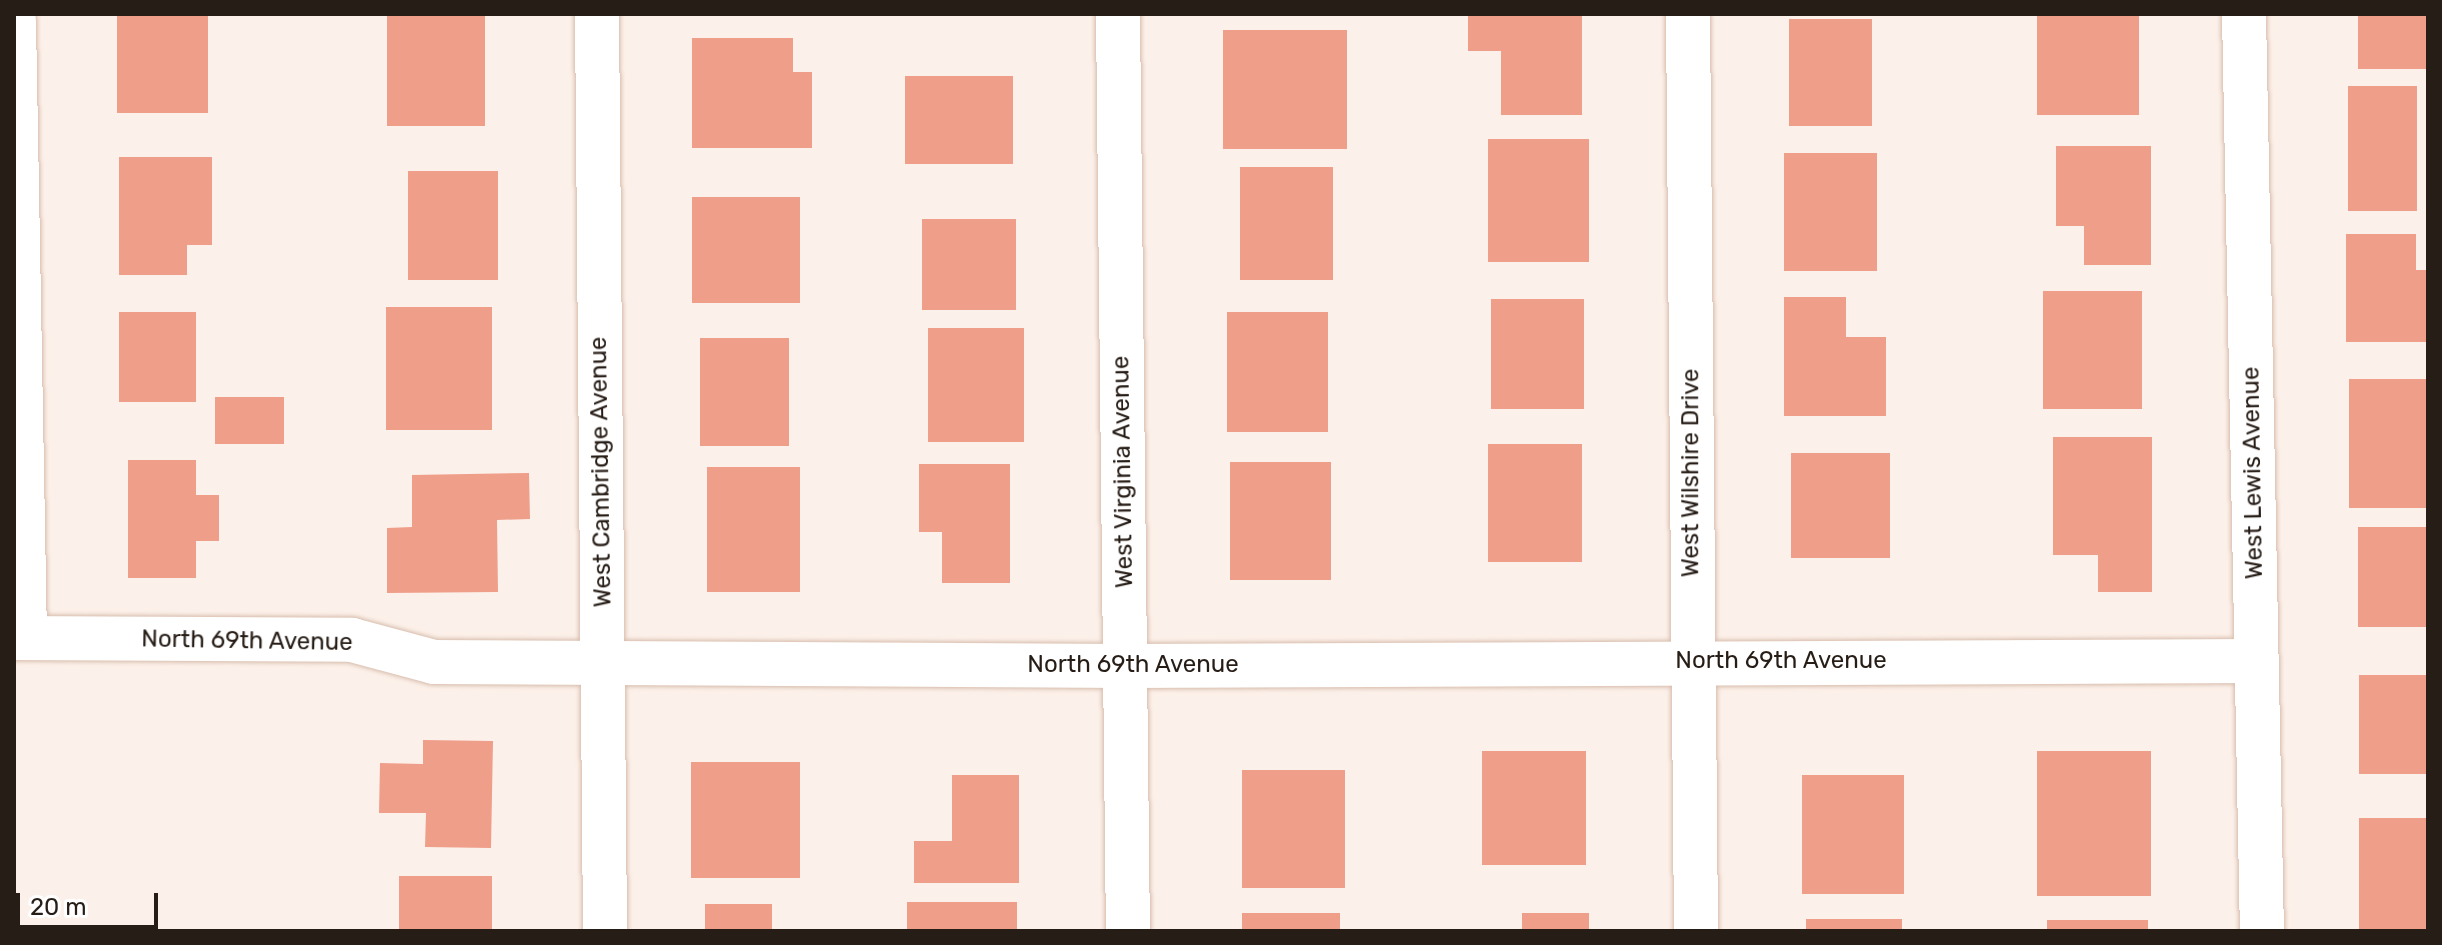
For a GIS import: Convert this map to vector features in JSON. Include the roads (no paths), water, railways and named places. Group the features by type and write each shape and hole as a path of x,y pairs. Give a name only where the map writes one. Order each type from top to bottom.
{"street":[{"name":"West Cambridge Avenue","path":"597,14 605,931"},
{"name":"West Virginia Avenue","path":"1118,14 1128,931"},
{"name":"West Wilshire Drive","path":"1688,14 1696,931"},
{"name":"West Lewis Avenue","path":"2244,14 2254,661 2262,931"},
{"path":"14,21 19,638"},
{"name":"North 69th Avenue","path":"19,638 352,640 434,662 603,660 1125,666 1693,660 2254,661"}]}
